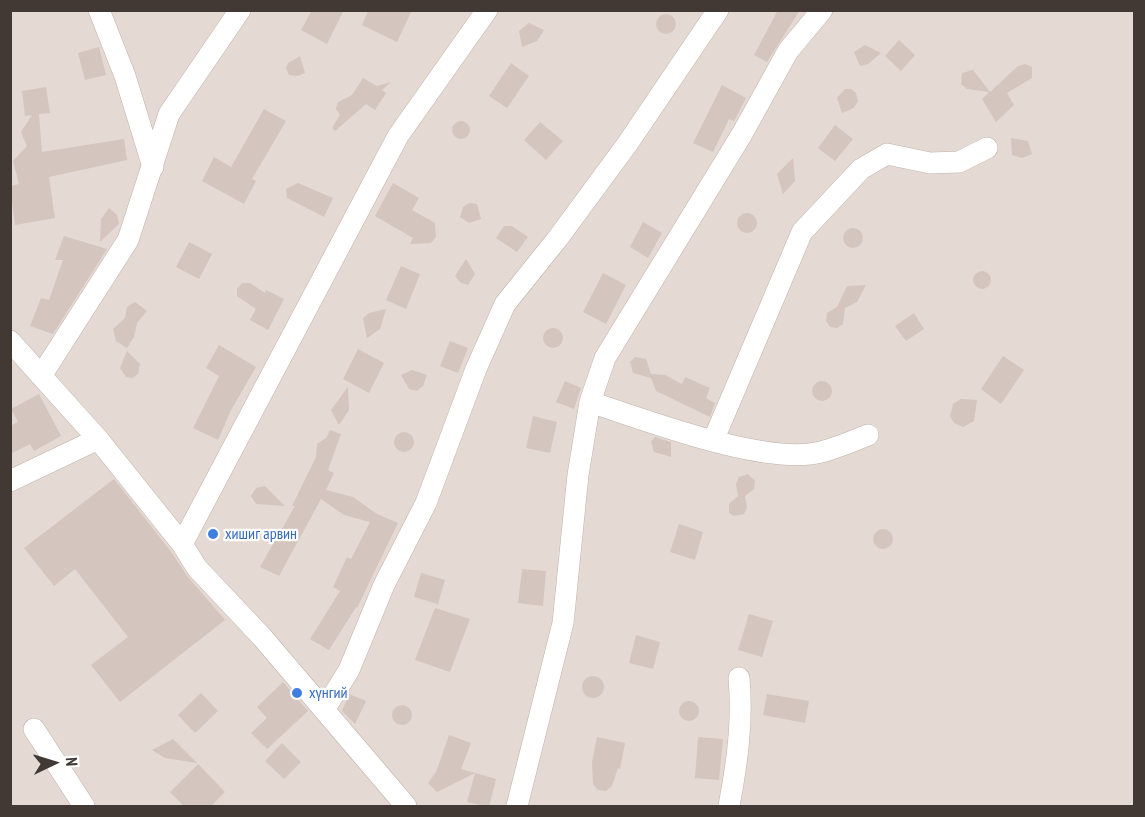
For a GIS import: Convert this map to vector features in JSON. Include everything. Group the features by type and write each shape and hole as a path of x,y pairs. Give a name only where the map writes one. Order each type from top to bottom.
{"street":[{"path":"99,10 125,76 153,167"},
{"path":"41,376 128,240 169,114 240,10"},
{"path":"182,544 398,136 487,10"},
{"path":"324,710 349,670 384,585 426,503 476,369 505,304 621,153 718,10"},
{"path":"517,807 563,623 578,476 590,402 605,358 742,134 788,51 822,10"},
{"path":"713,441 802,232 861,169 887,154 930,163 959,162 987,148"},
{"path":"10,341 98,439 182,544 197,568 262,637 406,807"},
{"path":"590,402 713,441 779,453 819,453 868,435"},
{"path":"10,482 98,439"},
{"path":"729,807 738,757 741,723 739,678"},
{"path":"34,729 84,807"}],"shaded area":[{"path":"11,11 1134,11 1134,806 11,806"}],"building":[{"path":"312,10 344,10 327,44 301,30"},
{"path":"412,10 397,42 362,25 368,11"},
{"path":"778,10 800,10 767,62 754,55"},
{"path":"662,14 670,14 676,20 676,28 670,34 662,34 656,28 656,20"},
{"path":"529,23 544,30 537,41 522,47 519,31"},
{"path":"899,40 915,55 901,71 885,56"},
{"path":"865,45 881,53 868,64 860,66 854,52"},
{"path":"99,47 106,75 85,80 78,53"},
{"path":"300,56 305,73 298,76 289,75 286,68 288,63"},
{"path":"511,63 529,76 507,108 489,96"},
{"path":"1025,64 1032,67 1032,78 1007,93 1014,105 996,122 982,99 989,92 967,89 961,84 962,73 973,70 990,92 1018,66"},
{"path":"363,78 377,86 391,82 382,90 386,93 375,110 366,104 335,131 332,128 340,115 336,109 338,102 352,95"},
{"path":"722,85 746,98 734,121 729,119 713,152 693,143"},
{"path":"46,87 50,113 39,114 42,152 124,139 127,160 49,177 55,218 15,225 10,186 19,184 13,161 27,146 21,132 32,115 25,116 22,91"},
{"path":"845,89 851,89 856,93 858,101 854,108 842,113 837,98"},
{"path":"264,109 286,121 252,179 256,181 244,204 202,181 214,157 231,167"},
{"path":"461,121 469,126 470,130 465,138 461,139 453,134 452,130 457,122"},
{"path":"540,122 563,141 546,160 524,140"},
{"path":"835,125 853,139 835,161 818,148"},
{"path":"1011,138 1028,141 1032,154 1022,158 1012,155"},
{"path":"793,158 795,181 783,194 777,174"},
{"path":"298,183 333,198 324,217 287,198 286,189"},
{"path":"393,183 419,198 412,210 435,223 436,237 431,243 410,244 413,238 375,216"},
{"path":"469,203 477,204 481,219 469,223 460,217 463,207"},
{"path":"109,208 117,215 119,224 100,242 101,219"},
{"path":"747,213 754,216 757,223 754,230 747,233 740,230 737,223 740,216"},
{"path":"643,222 662,233 648,258 630,247"},
{"path":"504,226 512,226 528,237 517,252 496,238"},
{"path":"853,228 860,231 863,238 860,245 853,248 846,245 843,238 846,231"},
{"path":"64,236 107,249 53,334 30,326 41,298 49,300 63,260 55,260"},
{"path":"189,242 212,254 199,279 176,267"},
{"path":"466,259 475,274 468,285 461,283 455,276"},
{"path":"401,266 420,274 406,309 386,300"},
{"path":"982,271 990,276 991,280 986,288 982,289 974,284 973,280 978,272"},
{"path":"603,273 626,285 606,324 583,312"},
{"path":"242,283 250,283 265,293 266,290 284,299 268,330 250,320 256,309 237,296 237,289"},
{"path":"866,285 857,302 845,308 843,324 837,328 830,327 826,321 827,313 837,307 847,286"},
{"path":"135,302 147,311 137,323 134,337 127,348 116,341 113,329 125,318 127,307"},
{"path":"386,309 380,329 367,338 363,318 369,313"},
{"path":"914,313 924,329 906,341 895,326"},
{"path":"553,328 560,331 563,338 560,345 553,348 546,345 543,338 546,331"},
{"path":"450,341 468,348 458,373 440,366"},
{"path":"219,345 256,367 231,410 218,440 193,428 219,376 206,368"},
{"path":"358,349 384,363 369,393 343,379"},
{"path":"127,351 140,364 138,374 132,378 126,377 120,368"},
{"path":"1003,356 1024,370 1001,404 981,389"},
{"path":"635,357 646,359 651,374 665,375 682,384 685,377 710,388 706,398 715,403 710,417 656,391 651,378 633,373 630,362"},
{"path":"412,370 427,375 423,386 417,391 409,389 401,375"},
{"path":"565,381 581,388 574,409 556,402"},
{"path":"818,381 826,381 832,387 832,395 826,401 818,401 812,395 812,387"},
{"path":"348,387 349,410 339,425 331,410"},
{"path":"39,394 61,436 34,451 30,444 10,454 10,426 18,422 11,409"},
{"path":"961,399 977,400 974,421 963,427 954,423 950,416 953,404"},
{"path":"533,416 557,422 550,453 526,448"},
{"path":"330,430 341,434 328,470 334,473 326,490 353,497 377,514 398,523 357,608 329,650 310,639 340,591 333,587 347,557 351,559 370,522 344,515 321,499 279,576 260,567 295,506 292,506 316,457 317,444 326,438"},
{"path":"404,432 411,435 414,442 411,449 404,452 397,449 394,442 397,435"},
{"path":"655,437 671,442 671,457 654,452 651,442"},
{"path":"748,474 755,481 754,489 745,496 747,507 744,514 734,516 729,513 729,504 738,496 736,484 739,477"},
{"path":"114,479 188,577 225,620 120,702 91,665 128,637 75,569 54,586 24,548"},
{"path":"264,486 285,506 256,504 251,496 256,488"},
{"path":"679,524 703,532 695,560 670,552"},
{"path":"879,529 887,529 893,535 893,543 887,549 879,549 873,543 873,535"},
{"path":"522,569 546,571 543,606 518,603"},
{"path":"421,573 445,580 438,604 414,597"},
{"path":"435,608 470,619 450,672 415,660"},
{"path":"749,614 773,621 762,657 738,650"},
{"path":"636,635 660,642 653,669 629,663"},
{"path":"593,676 603,683 604,687 597,697 593,698 583,691 582,687 589,677"},
{"path":"283,682 308,711 267,749 251,733 267,718 257,707"},
{"path":"201,693 218,711 195,733 178,715"},
{"path":"349,694 366,701 355,724 342,711"},
{"path":"767,694 809,701 805,723 763,715"},
{"path":"689,701 696,704 699,711 696,718 689,721 682,718 679,711 682,704"},
{"path":"402,705 409,708 412,715 409,722 402,725 395,722 392,715 395,708"},
{"path":"449,735 471,743 461,769 475,773 437,792 428,783 436,772"},
{"path":"597,737 625,743 620,769 618,768 612,786 606,791 598,790 593,784 592,762"},
{"path":"698,737 723,739 719,780 695,778"},
{"path":"173,739 197,763 165,758 152,750"},
{"path":"282,743 301,762 284,779 265,761"},
{"path":"198,764 225,792 210,807 185,807 170,792"},
{"path":"475,773 496,779 489,807 467,802"}],"place":[{"name":"хишиг арвин","path":"213,534"},
{"name":"хүнгий","path":"297,693"}]}
